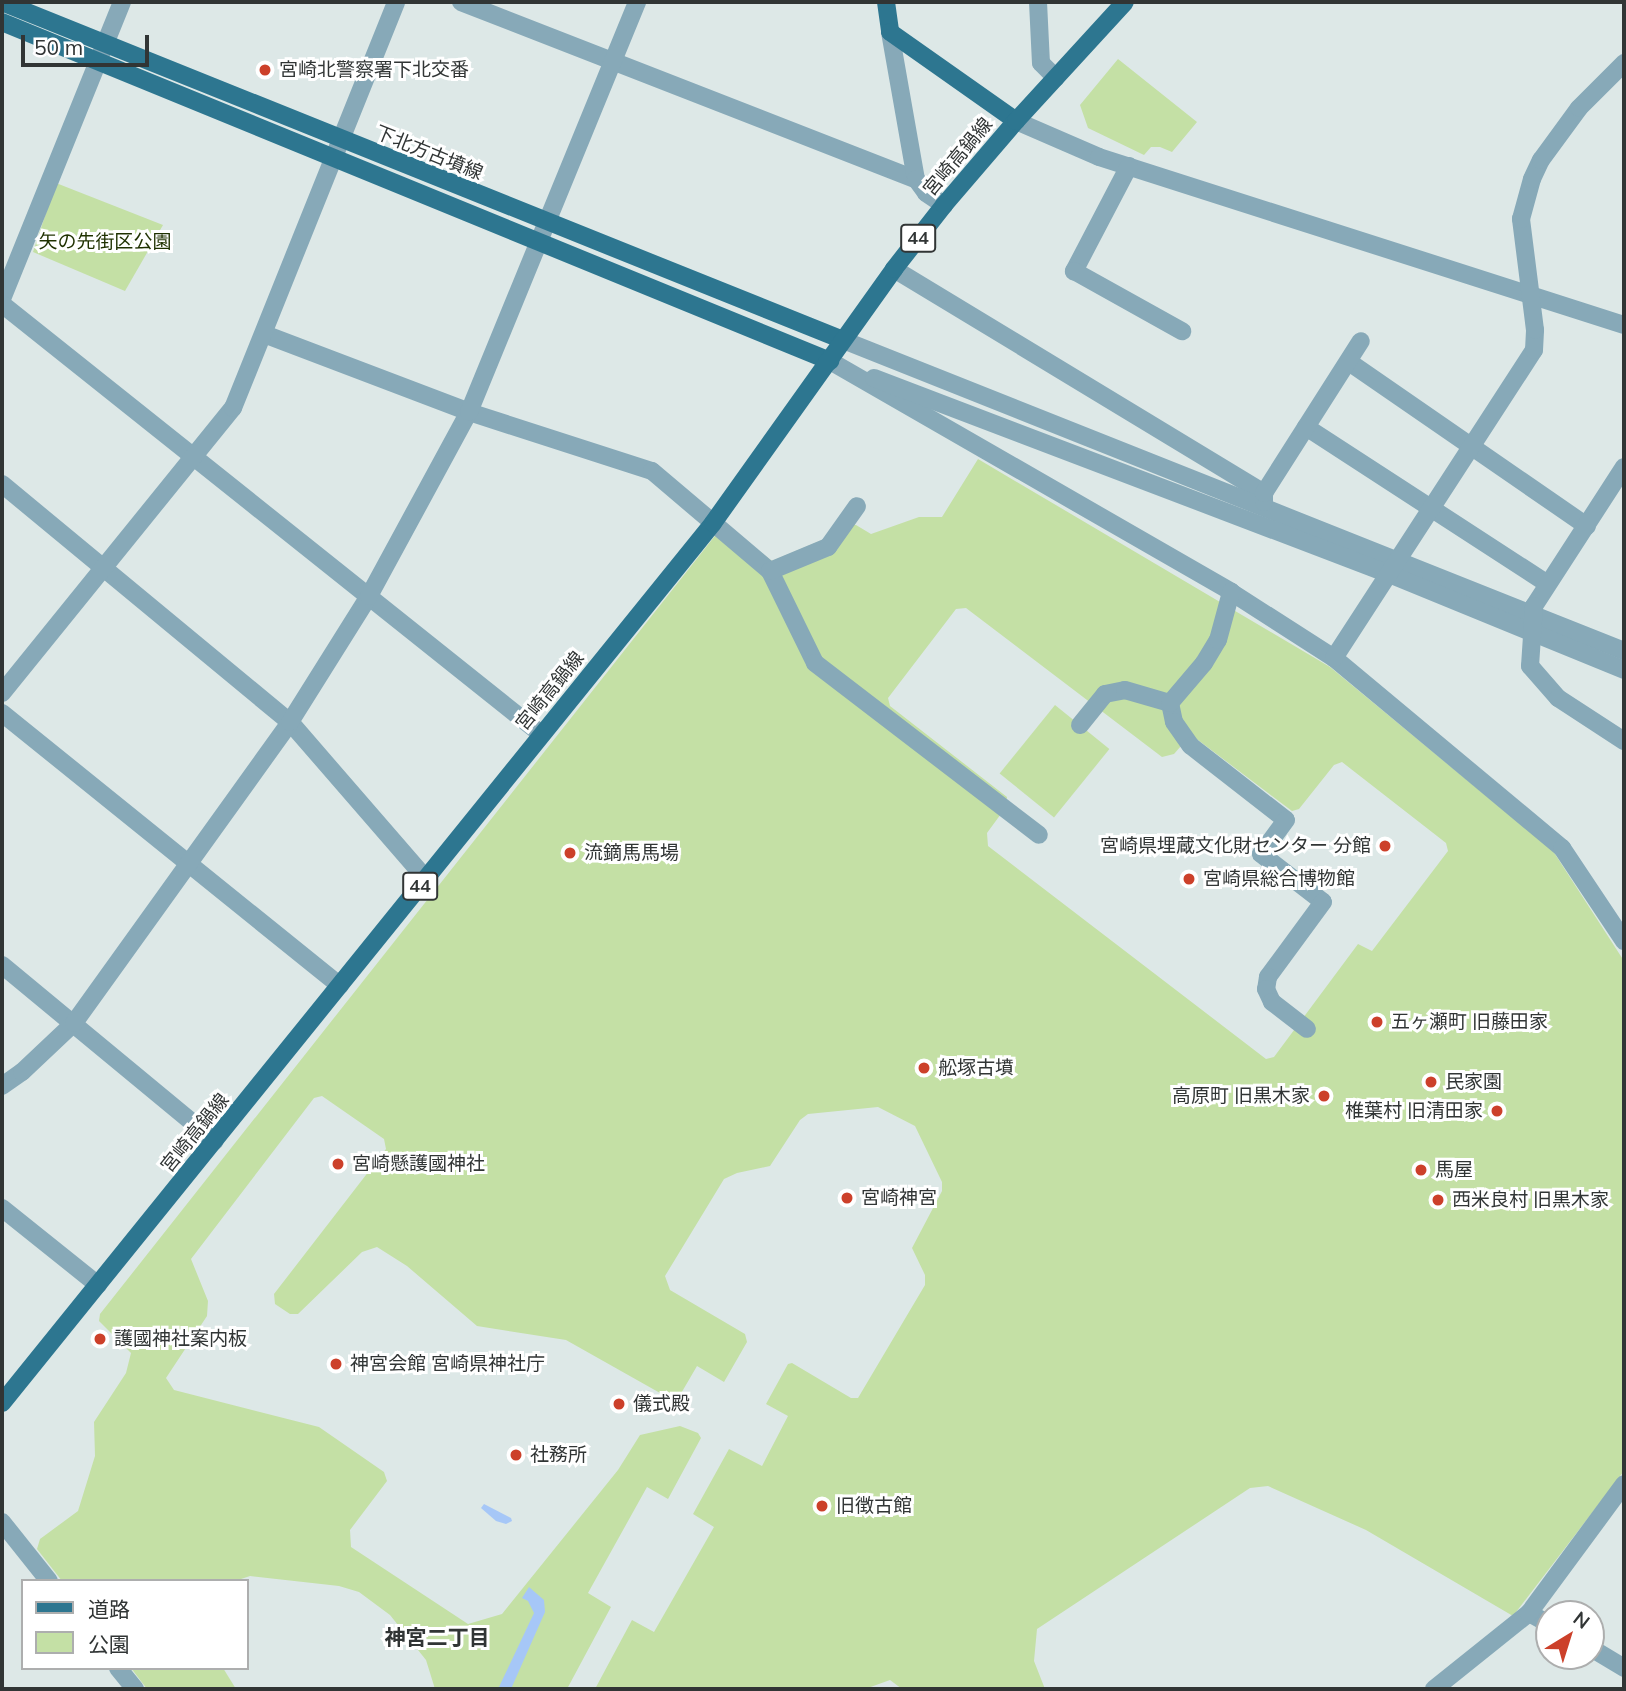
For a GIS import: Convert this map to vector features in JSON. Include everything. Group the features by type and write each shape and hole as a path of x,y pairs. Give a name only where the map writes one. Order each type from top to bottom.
{"main road":[{"name":"下北方古墳線","path":"2,2 102,53 334,158 830,361"},
{"path":"886,2 890,32 1016,121"},
{"name":"宮崎高鍋線","path":"2,1403 713,523 894,269 944,205 1016,121 1125,2"},
{"name":"下北方古墳線","path":"2,22 102,53 341,140 843,340"}],"street":[{"path":"122,2 2,301 541,734"},
{"path":"2,693 233,408 397,2"},
{"path":"461,2 916,179"},
{"path":"2,1086 22,1072 74,1023 188,860 290,722 369,596 469,412 637,2"},
{"path":"1038,2 1041,63 1056,78"},
{"path":"890,32 916,179 926,193 944,205"},
{"path":"1334,658 1534,350 1521,219 1532,179 1541,160 1579,108 1624,63"},
{"path":"1016,121 1099,157 1624,325"},
{"path":"1129,166 1074,271 1182,331"},
{"path":"894,269 1264,499 1393,567 1533,634 1624,670"},
{"path":"264,334 469,412 652,471 771,571 814,663 906,724 969,773 1039,835"},
{"path":"843,340 1264,499"},
{"path":"1264,499 1361,341"},
{"path":"830,361 1624,651"},
{"path":"830,361 1231,592 1334,658 1562,849 1624,941"},
{"path":"1349,362 1587,526"},
{"path":"1306,427 1546,583"},
{"path":"1624,467 1587,526 1546,583 1534,606 1530,666 1558,698 1624,741"},
{"path":"2,484 290,722 426,879"},
{"path":"771,571 828,547 857,506"},
{"path":"1170,704 1204,663 1218,640 1231,592"},
{"path":"1080,725 1105,694 1125,690 1170,704"},
{"path":"1170,704 1174,722 1191,746 1286,820 1261,854 1323,902 1268,977 1266,989 1272,1002 1307,1029"},
{"path":"2,713 188,860 340,986"},
{"path":"2,965 215,1141"},
{"path":"2,1208 98,1285"},
{"path":"1434,1689 1529,1613 1624,1484"},
{"path":"2,1522 47,1579"},
{"path":"1529,1613 1535,1616"},
{"path":"1605,1656 1624,1668"},
{"path":"120,1670 135,1689"}],"green space":[{"path":"1118,59 1197,122 1172,152 1151,147 1144,155 1088,128 1080,105"},
{"name":"矢の先街区公園","path":"56,183 163,225 125,291 33,252"},
{"path":"978,459 1330,667 1553,851 1624,961 1624,1471 1513,1616 1366,1530 1268,1486 1250,1488 1037,1629 1034,1661 1045,1689 902,1689 890,1680 865,1689 595,1689 632,1620 654,1632 714,1527 693,1514 729,1449 762,1466 788,1416 766,1404 788,1364 792,1363 851,1398 858,1398 925,1285 925,1275 912,1248 942,1191 942,1182 915,1126 878,1107 808,1114 800,1120 770,1166 737,1173 724,1179 665,1276 670,1290 745,1334 747,1342 724,1382 697,1366 676,1402 566,1340 477,1326 407,1266 377,1247 362,1252 298,1314 290,1314 275,1304 274,1294 386,1149 384,1139 322,1096 314,1098 191,1259 208,1301 207,1316 166,1378 174,1390 319,1427 384,1472 387,1481 350,1530 351,1547 468,1624 502,1614 618,1470 640,1435 680,1426 698,1433 701,1438 668,1499 647,1487 588,1593 611,1607 567,1689 435,1689 426,1660 390,1615 359,1592 339,1586 250,1576 241,1579 60,1579 37,1549 40,1539 78,1511 95,1456 94,1422 126,1373 131,1353 99,1321 100,1314 718,532 731,529 772,561 827,538 840,525 856,525 871,534 919,517 942,517","holes":["966,608 1162,757 1174,754 1188,738 1198,740 1292,811 1299,809 1334,765 1342,762 1446,843 1448,851 1372,951 1358,944 1274,1057 1266,1059 988,846 987,833 1006,807 1007,797 890,706 888,698 956,609"]},
{"path":"1055,705 1109,749 1054,817 1000,773"},
{"path":"133,1670 224,1670 236,1689 147,1689"}],"water":[{"path":"484,1504 512,1521 506,1524 496,1521 481,1508"},
{"path":"529,1587 544,1600 545,1612 511,1689 498,1689 534,1613 528,1601 522,1598"}],"place":[{"name":"宮崎北警察署下北交番","path":"265,70"},
{"name":"宮崎県埋蔵文化財センター 分館","path":"1385,846"},
{"name":"流鏑馬馬場","path":"570,853"},
{"name":"宮崎県総合博物館","path":"1189,879"},
{"name":"五ヶ瀬町 旧藤田家","path":"1377,1022"},
{"name":"舩塚古墳","path":"924,1068"},
{"name":"民家園","path":"1431,1082"},
{"name":"高原町 旧黒木家","path":"1324,1096"},
{"name":"椎葉村 旧清田家","path":"1497,1111"},
{"name":"宮崎懸護國神社","path":"338,1164"},
{"name":"馬屋","path":"1421,1170"},
{"name":"宮崎神宮","path":"847,1198"},
{"name":"西米良村 旧黒木家","path":"1438,1200"},
{"name":"護國神社案内板","path":"100,1339"},
{"name":"神宮会館 宮崎県神社庁","path":"336,1364"},
{"name":"儀式殿","path":"619,1404"},
{"name":"社務所","path":"516,1455"},
{"name":"旧徴古館","path":"822,1506"}],"district":[{"name":"神宮二丁目","path":"437,1637"}]}
